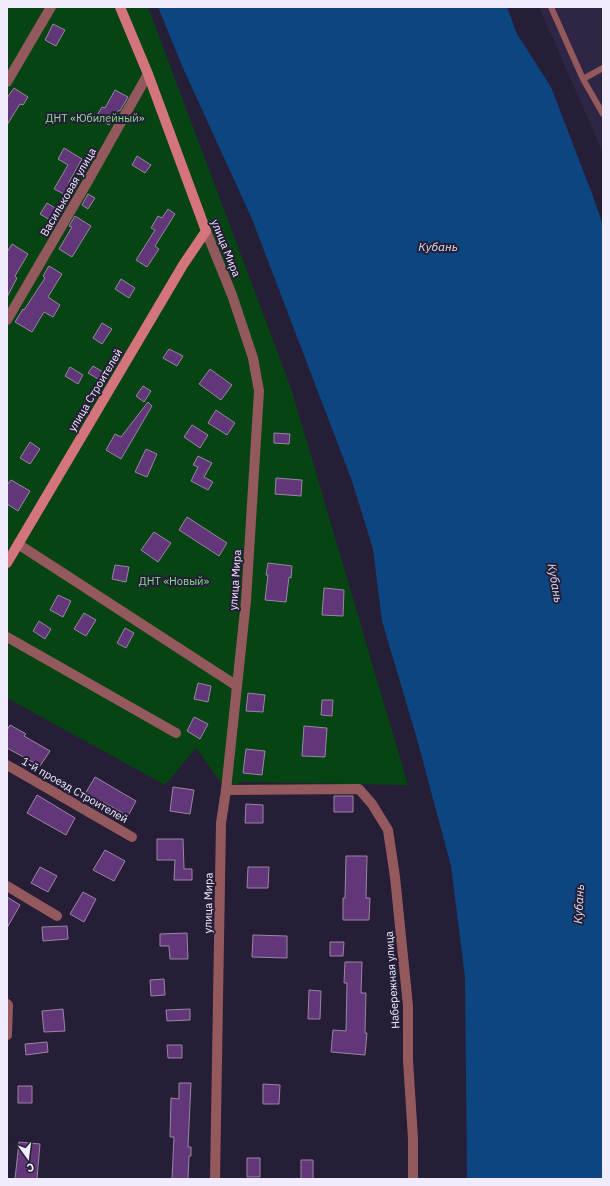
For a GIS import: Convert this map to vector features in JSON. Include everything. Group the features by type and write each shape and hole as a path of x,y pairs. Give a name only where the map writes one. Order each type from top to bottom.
{"street":[{"path":"7,82 51,7"},
{"name":"улица Мира","path":"120,7 148,74 206,231 232,295 253,358 259,391 246,601 226,790 221,823 215,1179"},
{"name":"Васильковая улица","path":"7,320 148,74"},
{"name":"улица Строителей","path":"7,563 183,265 206,231"},
{"path":"18,544 237,686"},
{"path":"7,637 176,733"},
{"name":"1-й проезд Строителей","path":"7,765 132,836"},
{"name":"Набережная улица","path":"226,790 359,789 372,804 388,830 396,877 408,1006 408,1060 413,1139 413,1179"},
{"path":"7,886 57,916"},
{"path":"7,1035 8,1004"}],"lane":[{"path":"551,7 583,79 603,114"},
{"path":"583,79 603,68"}],"shaded area":[{"path":"539,7 603,7 603,153"}],"green space":[{"name":"ДНТ «Новый»","path":"7,7 148,7 291,388 408,785 240,782 226,790 196,748 165,785 7,698"}],"water":[{"name":"Кубань","path":"158,7 507,7 517,34 551,87 591,191 603,225 603,1179 467,1179 465,977 451,866 417,739 382,621 373,549 352,481 252,219 183,68"}],"building":[{"path":"53,24 65,30 56,46 45,40"},
{"path":"14,88 28,97 23,105 20,104 7,125 7,98"},
{"path":"115,90 128,97 120,111 119,110 109,125 96,117 102,107 105,108"},
{"path":"64,148 82,159 68,184 71,186 66,195 54,189 68,165 58,159"},
{"path":"137,156 151,165 145,173 132,165"},
{"path":"88,194 95,198 88,209 82,205"},
{"path":"47,203 60,211 53,222 40,214"},
{"path":"168,209 175,214 155,246 159,249 147,267 136,260 155,230 151,228 158,216 162,218"},
{"path":"75,216 91,226 72,257 59,249 72,227 69,226"},
{"path":"12,244 28,254 15,276 17,278 7,297 7,252"},
{"path":"49,266 62,274 48,297 60,305 53,317 44,312 32,332 15,322 45,278 43,276"},
{"path":"121,279 135,288 129,298 115,289"},
{"path":"102,323 112,329 102,344 93,338"},
{"path":"169,349 183,356 177,366 163,358"},
{"path":"93,366 103,372 98,379 88,373"},
{"path":"70,367 83,375 78,384 65,376"},
{"path":"210,369 232,385 221,400 199,384"},
{"path":"143,386 151,391 144,402 136,396"},
{"path":"148,402 152,406 121,459 106,450 115,434 121,437"},
{"path":"216,410 235,423 227,435 208,423"},
{"path":"192,425 208,435 200,448 184,437"},
{"path":"274,433 290,434 289,444 274,443"},
{"path":"30,442 40,449 30,464 20,458"},
{"path":"146,449 157,454 147,477 135,472"},
{"path":"198,456 212,463 204,477 213,482 208,490 191,481 198,467 193,465"},
{"path":"276,478 302,480 301,496 275,494"},
{"path":"11,480 30,491 18,511 7,504 7,485"},
{"path":"187,517 227,543 219,556 179,530"},
{"path":"154,532 171,543 158,562 141,550"},
{"path":"268,563 292,566 286,602 265,600"},
{"path":"115,565 129,567 126,582 112,579"},
{"path":"324,588 344,590 343,616 322,615"},
{"path":"58,595 71,601 63,617 50,610"},
{"path":"84,613 96,620 86,636 74,629"},
{"path":"39,621 51,629 45,639 33,631"},
{"path":"125,628 134,633 126,648 117,643"},
{"path":"198,683 211,686 208,702 194,699"},
{"path":"248,693 265,695 263,712 246,711"},
{"path":"322,700 333,700 332,716 321,715"},
{"path":"194,717 208,724 200,739 187,731"},
{"path":"10,725 26,734 24,736 50,751 40,766 7,748 7,730"},
{"path":"304,726 327,728 325,757 302,756"},
{"path":"246,749 265,751 262,775 243,773"},
{"path":"95,777 136,801 128,816 85,794"},
{"path":"173,787 194,790 190,814 170,811"},
{"path":"37,795 75,818 66,835 27,813"},
{"path":"334,796 353,796 353,812 334,812"},
{"path":"246,804 263,805 263,823 245,823"},
{"path":"157,839 183,839 184,869 192,869 192,880 174,880 175,860 157,860"},
{"path":"105,850 125,861 114,881 93,870"},
{"path":"346,856 367,856 366,898 370,898 369,920 343,920"},
{"path":"40,867 57,876 48,892 31,883"},
{"path":"248,867 269,867 268,888 247,888"},
{"path":"83,892 96,899 84,922 70,914"},
{"path":"7,897 20,905 7,928"},
{"path":"67,926 68,939 43,941 42,927"},
{"path":"187,933 188,959 170,959 169,946 160,946 160,934"},
{"path":"253,935 287,936 287,958 252,957"},
{"path":"330,942 344,942 343,956 330,956"},
{"path":"345,962 362,962 361,993 366,993 365,1033 367,1033 365,1055 331,1052 333,1030 346,1031 347,983 344,983"},
{"path":"164,979 165,995 151,996 150,980"},
{"path":"309,990 321,991 320,1019 308,1019"},
{"path":"63,1009 65,1031 44,1032 42,1011"},
{"path":"190,1009 190,1020 167,1021 166,1010"},
{"path":"47,1042 48,1052 26,1055 25,1044"},
{"path":"167,1045 182,1045 182,1058 168,1058"},
{"path":"179,1083 191,1083 188,1147 191,1147 191,1156 189,1156 188,1179 172,1179 174,1137 170,1137 171,1098 179,1099"},
{"path":"263,1084 280,1085 279,1104 263,1104"},
{"path":"18,1086 32,1086 32,1103 18,1103"},
{"path":"19,1142 40,1144 37,1179 15,1179"},
{"path":"247,1158 260,1158 260,1177 247,1177"},
{"path":"301,1160 313,1160 313,1179 301,1179"}],"park label":[{"name":"ДНТ «Юбилейный»","path":"95,118"}]}
